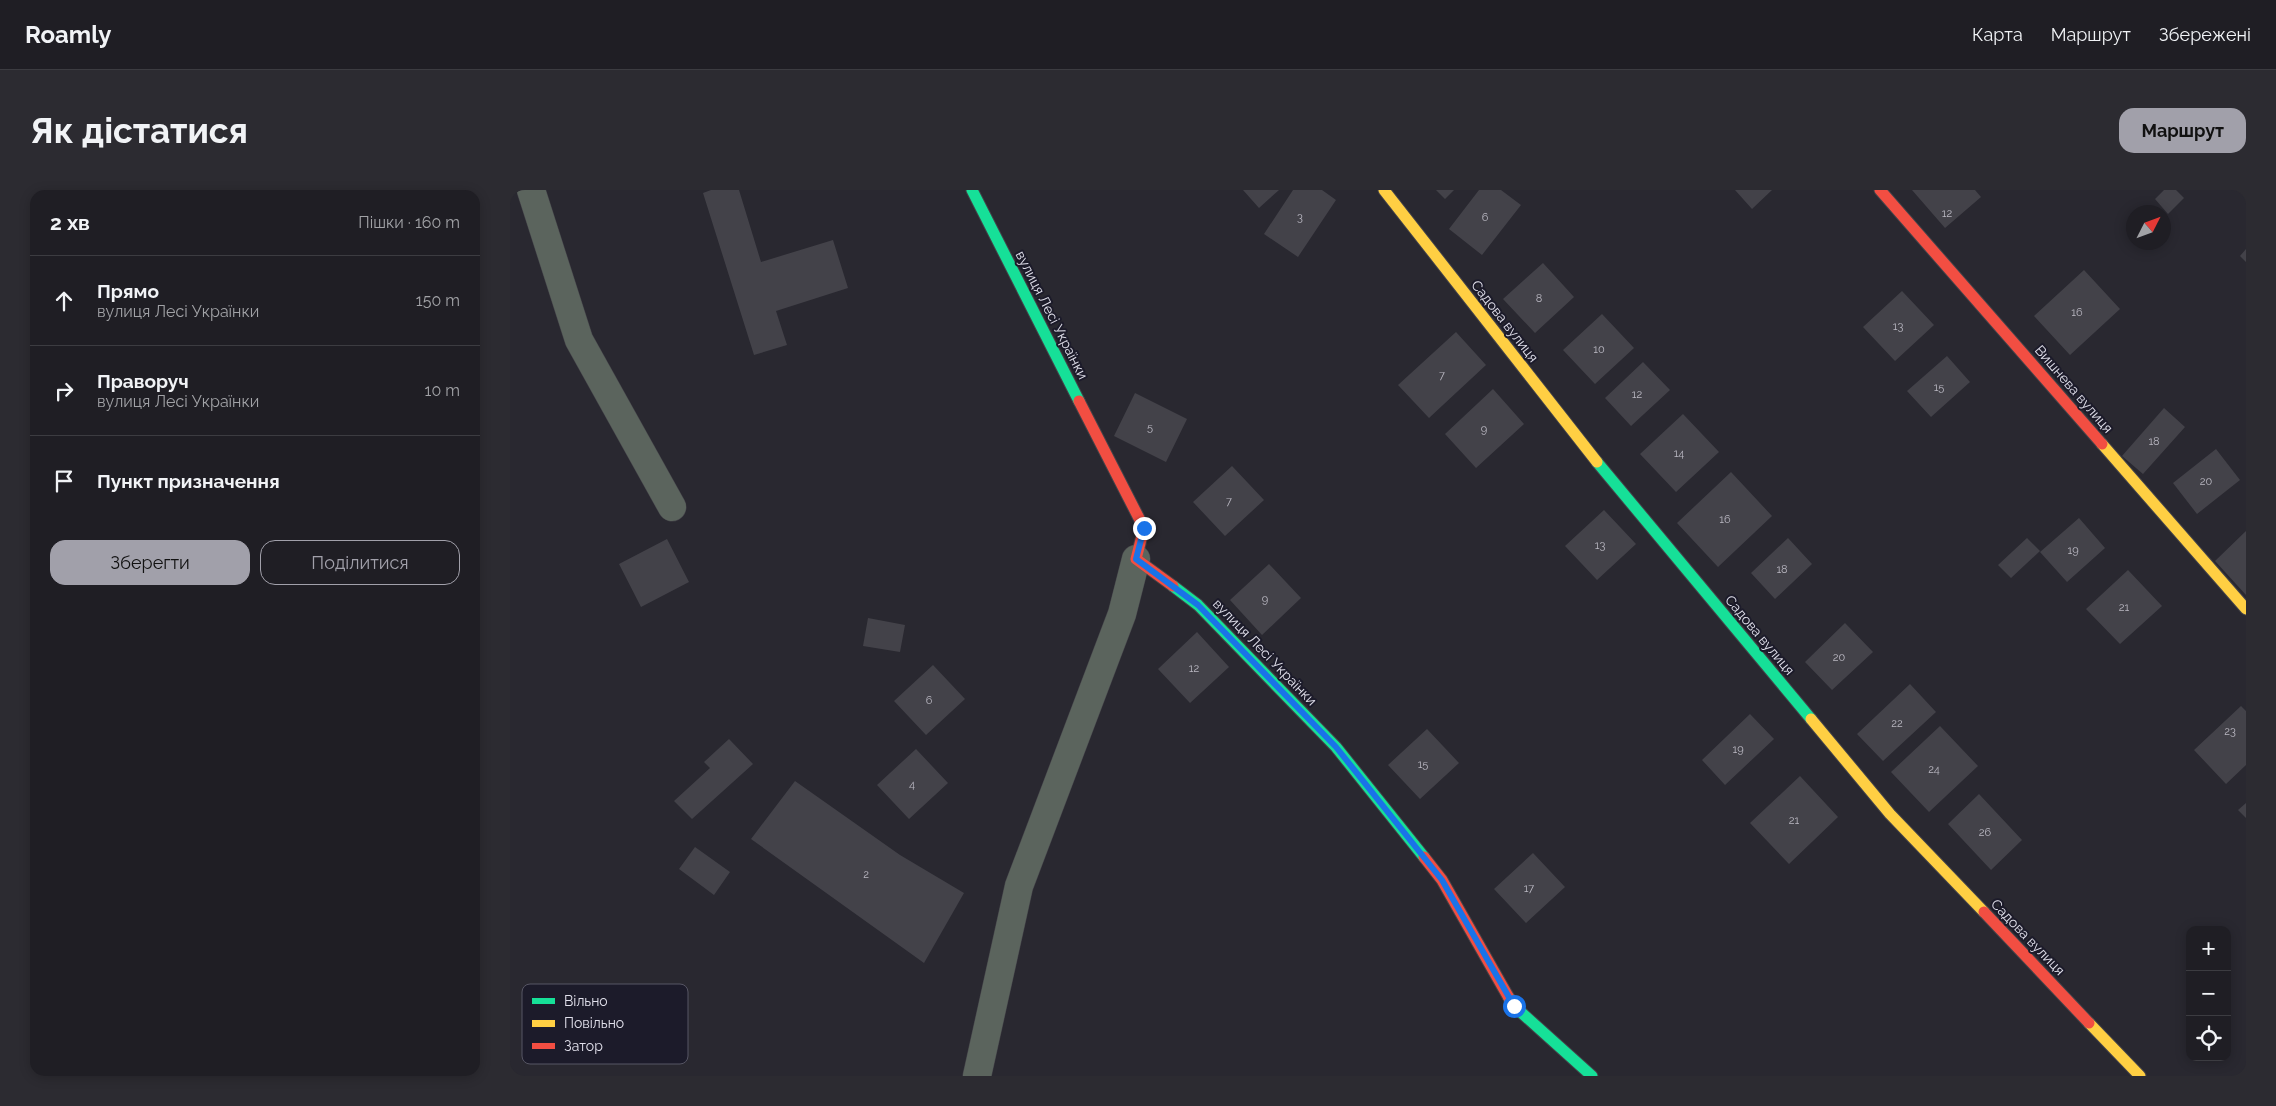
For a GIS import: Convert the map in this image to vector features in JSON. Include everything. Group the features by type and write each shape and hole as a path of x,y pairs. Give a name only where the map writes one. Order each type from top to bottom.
{"street":[{"path":"510,192 518,190"},
{"path":"530,190 579,340 672,507"},
{"name":"вулиця Лесі Українки","path":"972,190 1144,528 1136,559 1198,605 1336,747 1442,880 1514,1006 1592,1076"},
{"name":"Садова вулиця","path":"1384,190 1582,443 1890,814 2140,1076"},
{"name":"Вишнева вулиця","path":"1880,190 2246,609"},
{"path":"977,1076 1019,886 1122,614 1136,559"}],"building":[{"path":"711,190 739,190 761,262 833,240 848,288 776,311 787,345 754,355 703,193"},
{"path":"1243,190 1279,190 1259,208"},
{"path":"1293,190 1322,190 1336,200 1298,257 1264,234"},
{"path":"1436,190 1454,190 1445,199"},
{"path":"1479,190 1501,190 1521,205 1482,255 1449,229"},
{"path":"1735,190 1772,190 1752,209"},
{"path":"1912,190 1975,190 1981,197 1945,228"},
{"path":"2164,190 2176,190 2184,198 2171,211 2171,205 2160,205 2155,199"},
{"path":"2246,249 2246,262 2240,256"},
{"path":"1543,263 1574,297 1535,333 1503,299"},
{"path":"2084,270 2120,309 2070,355 2034,316"},
{"path":"1902,291 1934,325 1895,361 1863,327"},
{"path":"1602,314 1634,348 1595,384 1563,350"},
{"path":"1456,332 1486,365 1429,418 1398,385"},
{"path":"1947,356 1970,382 1931,417 1907,391"},
{"path":"1643,362 1670,390 1631,426 1605,398"},
{"path":"1493,389 1524,424 1476,468 1445,434"},
{"path":"1135,393 1187,419 1166,462 1114,436"},
{"path":"2164,408 2185,427 2143,474 2122,456"},
{"path":"1683,414 1719,452 1676,492 1640,454"},
{"path":"2216,449 2240,480 2197,514 2173,483"},
{"path":"1232,466 1264,500 1225,536 1193,502"},
{"path":"1731,472 1772,516 1718,567 1677,523"},
{"path":"1604,510 1636,544 1597,580 1565,546"},
{"path":"2079,518 2105,548 2067,582 2040,552"},
{"path":"2246,531 2246,595 2215,561"},
{"path":"1788,538 1812,564 1775,599 1751,573"},
{"path":"2027,538 2040,551 2011,578 1998,565"},
{"path":"667,539 689,582 641,607 619,564"},
{"path":"1269,564 1301,598 1262,635 1230,600"},
{"path":"2128,570 2162,606 2120,644 2086,609"},
{"path":"868,618 905,625 900,652 863,646"},
{"path":"1845,623 1873,652 1832,690 1805,662"},
{"path":"1197,632 1229,667 1190,703 1158,669"},
{"path":"933,665 965,699 926,735 894,701"},
{"path":"1910,684 1936,712 1883,761 1857,734"},
{"path":"2241,706 2246,711 2246,765 2226,784 2194,750"},
{"path":"1750,714 1774,739 1725,785 1702,760"},
{"path":"1940,726 1978,766 1929,812 1891,772"},
{"path":"1427,729 1459,763 1420,799 1388,765"},
{"path":"729,739 753,764 692,819 674,801 710,768 704,762"},
{"path":"916,749 948,783 909,819 877,785"},
{"path":"1800,776 1838,817 1789,864 1750,823"},
{"path":"795,781 900,855 964,893 924,963 751,839"},
{"path":"1979,794 2022,840 1991,870 1948,824"},
{"path":"2246,803 2246,818 2238,810"},
{"path":"695,847 730,872 714,895 679,869"},
{"path":"1533,853 1565,887 1526,923 1494,889"}],"traffic: fast":[{"path":"972,190 1079,401"},
{"path":"1597,462 1811,719"},
{"path":"1173,586 1198,605 1336,747 1424,857"},
{"path":"1509,998 1514,1006 1592,1076"}],"traffic: slow":[{"path":"1384,190 1597,462"},
{"path":"2102,444 2246,609"},
{"path":"1811,719 1890,814 1984,912"},
{"path":"2089,1023 2140,1076"}],"traffic: jam":[{"path":"1880,190 2102,444"},
{"path":"1079,401 1144,528 1136,559 1173,586"},
{"path":"1424,857 1442,880 1509,998"},
{"path":"1984,912 2089,1023"}],"route":[{"path":"1144,528 1136,559 1198,605 1336,747 1442,880 1514,1006"}]}
